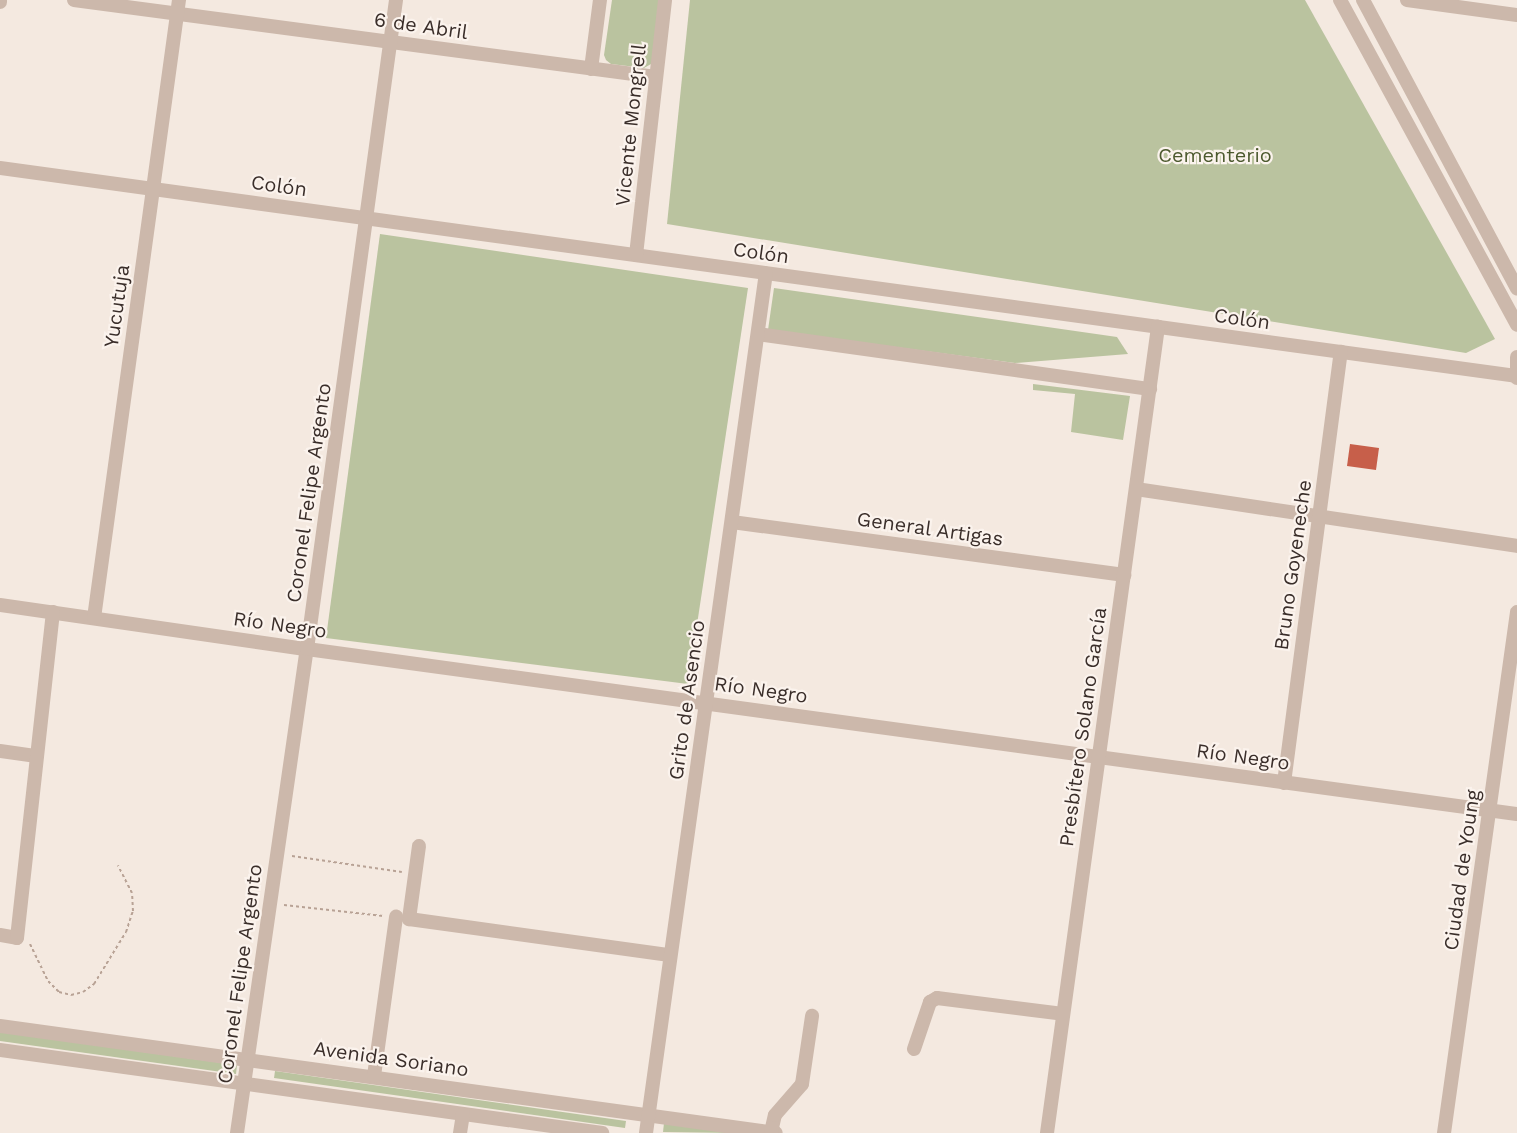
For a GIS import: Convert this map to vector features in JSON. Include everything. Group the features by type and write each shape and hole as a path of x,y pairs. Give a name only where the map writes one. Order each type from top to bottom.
{"street":[{"name":"6 de Abril","path":"74,0 178,7 390,42 657,77"},
{"name":"Coronel Felipe Argento","path":"237,1133 307,649 396,0"},
{"path":"591,69 600,0"},
{"name":"Vicente Mongrell","path":"636,255 665,0"},
{"path":"1341,0 1517,325"},
{"path":"1363,0 1517,288"},
{"path":"1407,0 1517,15"},
{"name":"Yucutuja","path":"94,618 178,7"},
{"name":"Colón","path":"0,168 1517,377"},
{"name":"Grito de Asencio","path":"646,1133 766,273"},
{"name":"Presbítero Solano García","path":"1047,1133 1158,327"},
{"path":"758,334 1150,389"},
{"name":"Bruno Goyeneche","path":"1284,783 1341,352"},
{"path":"1517,357 1517,377"},
{"path":"1136,489 1517,546"},
{"name":"General Artigas","path":"732,522 1124,575"},
{"name":"Río Negro","path":"0,604 307,649 1517,814"},
{"path":"0,935 17,938 53,612"},
{"name":"Ciudad de Young","path":"1444,1133 1517,612"},
{"path":"0,752 37,756"},
{"path":"418,846 409,919 670,955"},
{"path":"374,1076 396,917"},
{"path":"914,1049 930,1002 937,998 1063,1014"},
{"path":"771,1132 776,1115 802,1084 812,1016"},
{"name":"Avenida Soriano","path":"0,1026 776,1133"},
{"path":"0,1050 602,1133"},
{"path":"460,1133 463,1114"}],"path":[{"path":"277,854 415,874"},
{"path":"17,938 30,945 48,981 59,992 71,995 83,992 94,984 116,949 126,932 133,911 132,893 118,865"},
{"path":"270,903 396,917"}],"green space":[{"path":"612,0 661,0 654,56 651,64 644,68 611,64 606,60 604,55"},
{"name":"Cementerio","path":"690,0 1305,0 1495,339 1466,353 667,224"},
{"path":"380,234 748,288 688,684 326,638"},
{"path":"774,288 1117,337 1128,354 1015,363 768,330"},
{"path":"1033,384 1130,396 1123,440 1071,432 1075,394 1033,390"},
{"path":"0,1032 237,1065 236,1074 0,1041"},
{"path":"275,1071 626,1121 625,1128 274,1078"},
{"path":"664,1123 732,1133 663,1132"}],"building":[{"path":"1350,444 1379,448 1376,470 1347,466"}]}
